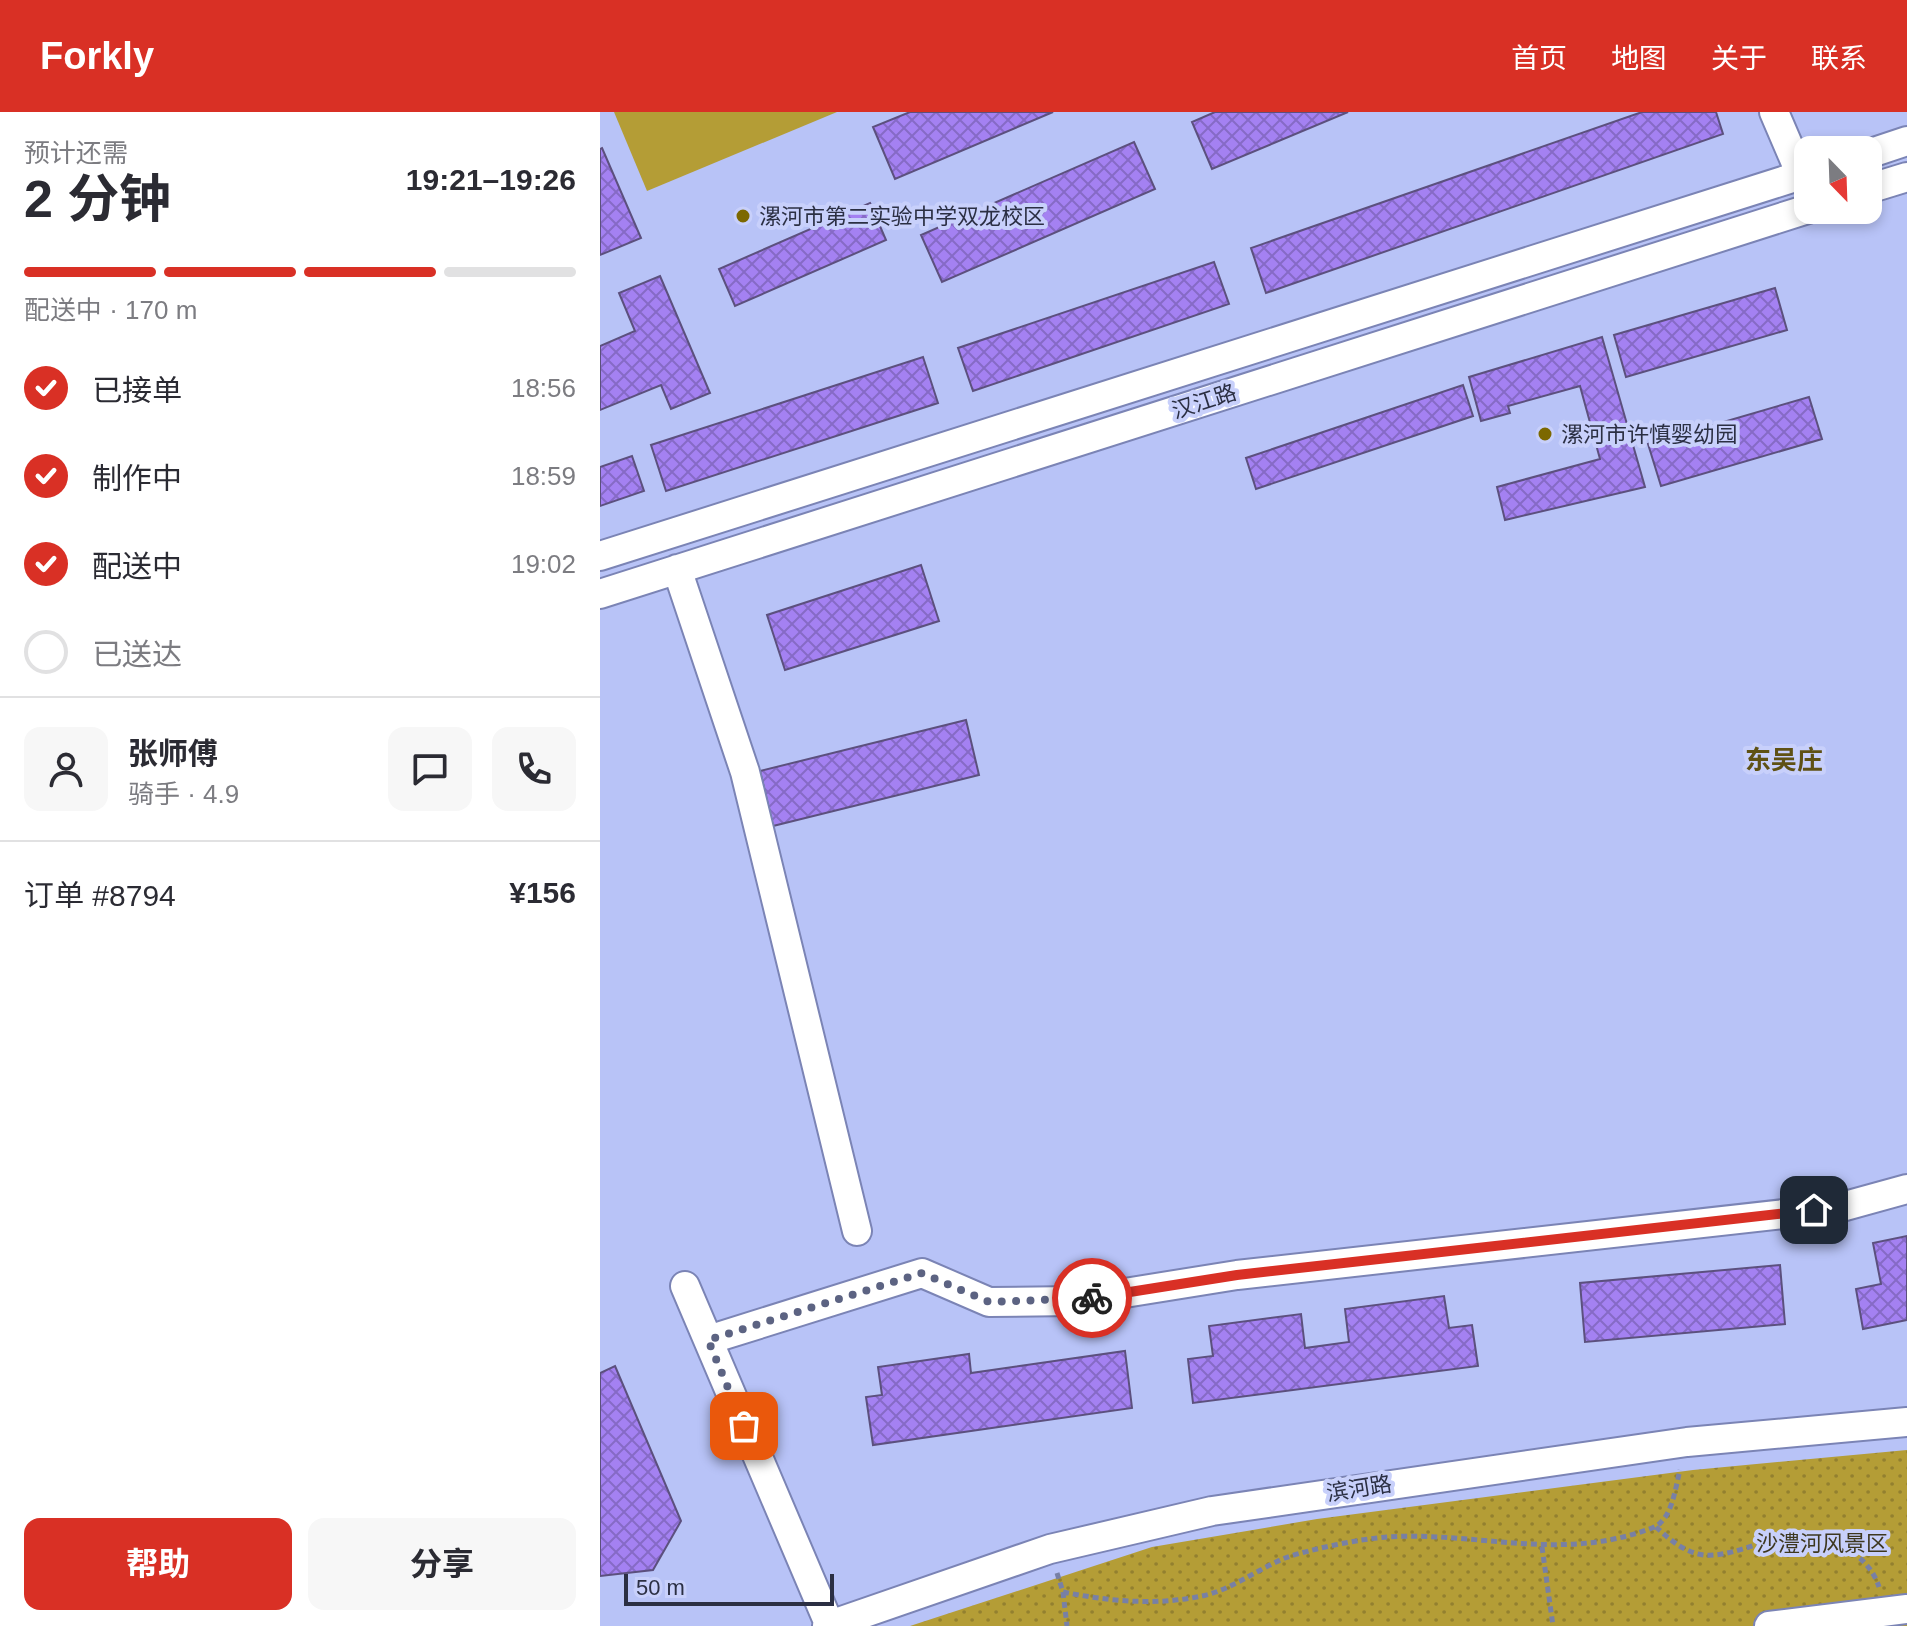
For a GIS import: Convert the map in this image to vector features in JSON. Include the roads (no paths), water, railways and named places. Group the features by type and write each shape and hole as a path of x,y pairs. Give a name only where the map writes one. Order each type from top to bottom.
{"street":[{"path":"1774,112 1794,153"},
{"path":"1882,149 1907,141"},
{"name":"汉江路","path":"600,556 1794,177"},
{"path":"1882,185 1907,177"},
{"name":"汉江路","path":"600,594 1794,213"},
{"path":"677,569 745,772 857,1231"},
{"path":"708,1340 922,1273 989,1302 1075,1301 1237,1275 1838,1208 1907,1189"},
{"path":"685,1286 829,1626"},
{"name":"滨河路","path":"829,1626 1050,1549 1212,1511 1687,1442 1907,1422"},
{"path":"1769,1626 1897,1610"}],"place":[{"name":"漯河市第二实验中学双龙校区","path":"743,216"},
{"name":"漯河市许慎婴幼园","path":"1545,434"}],"district":[{"name":"东吴庄","path":"1784,760"}],"park label":[{"name":"沙澧河风景区","path":"1822,1543"}]}
